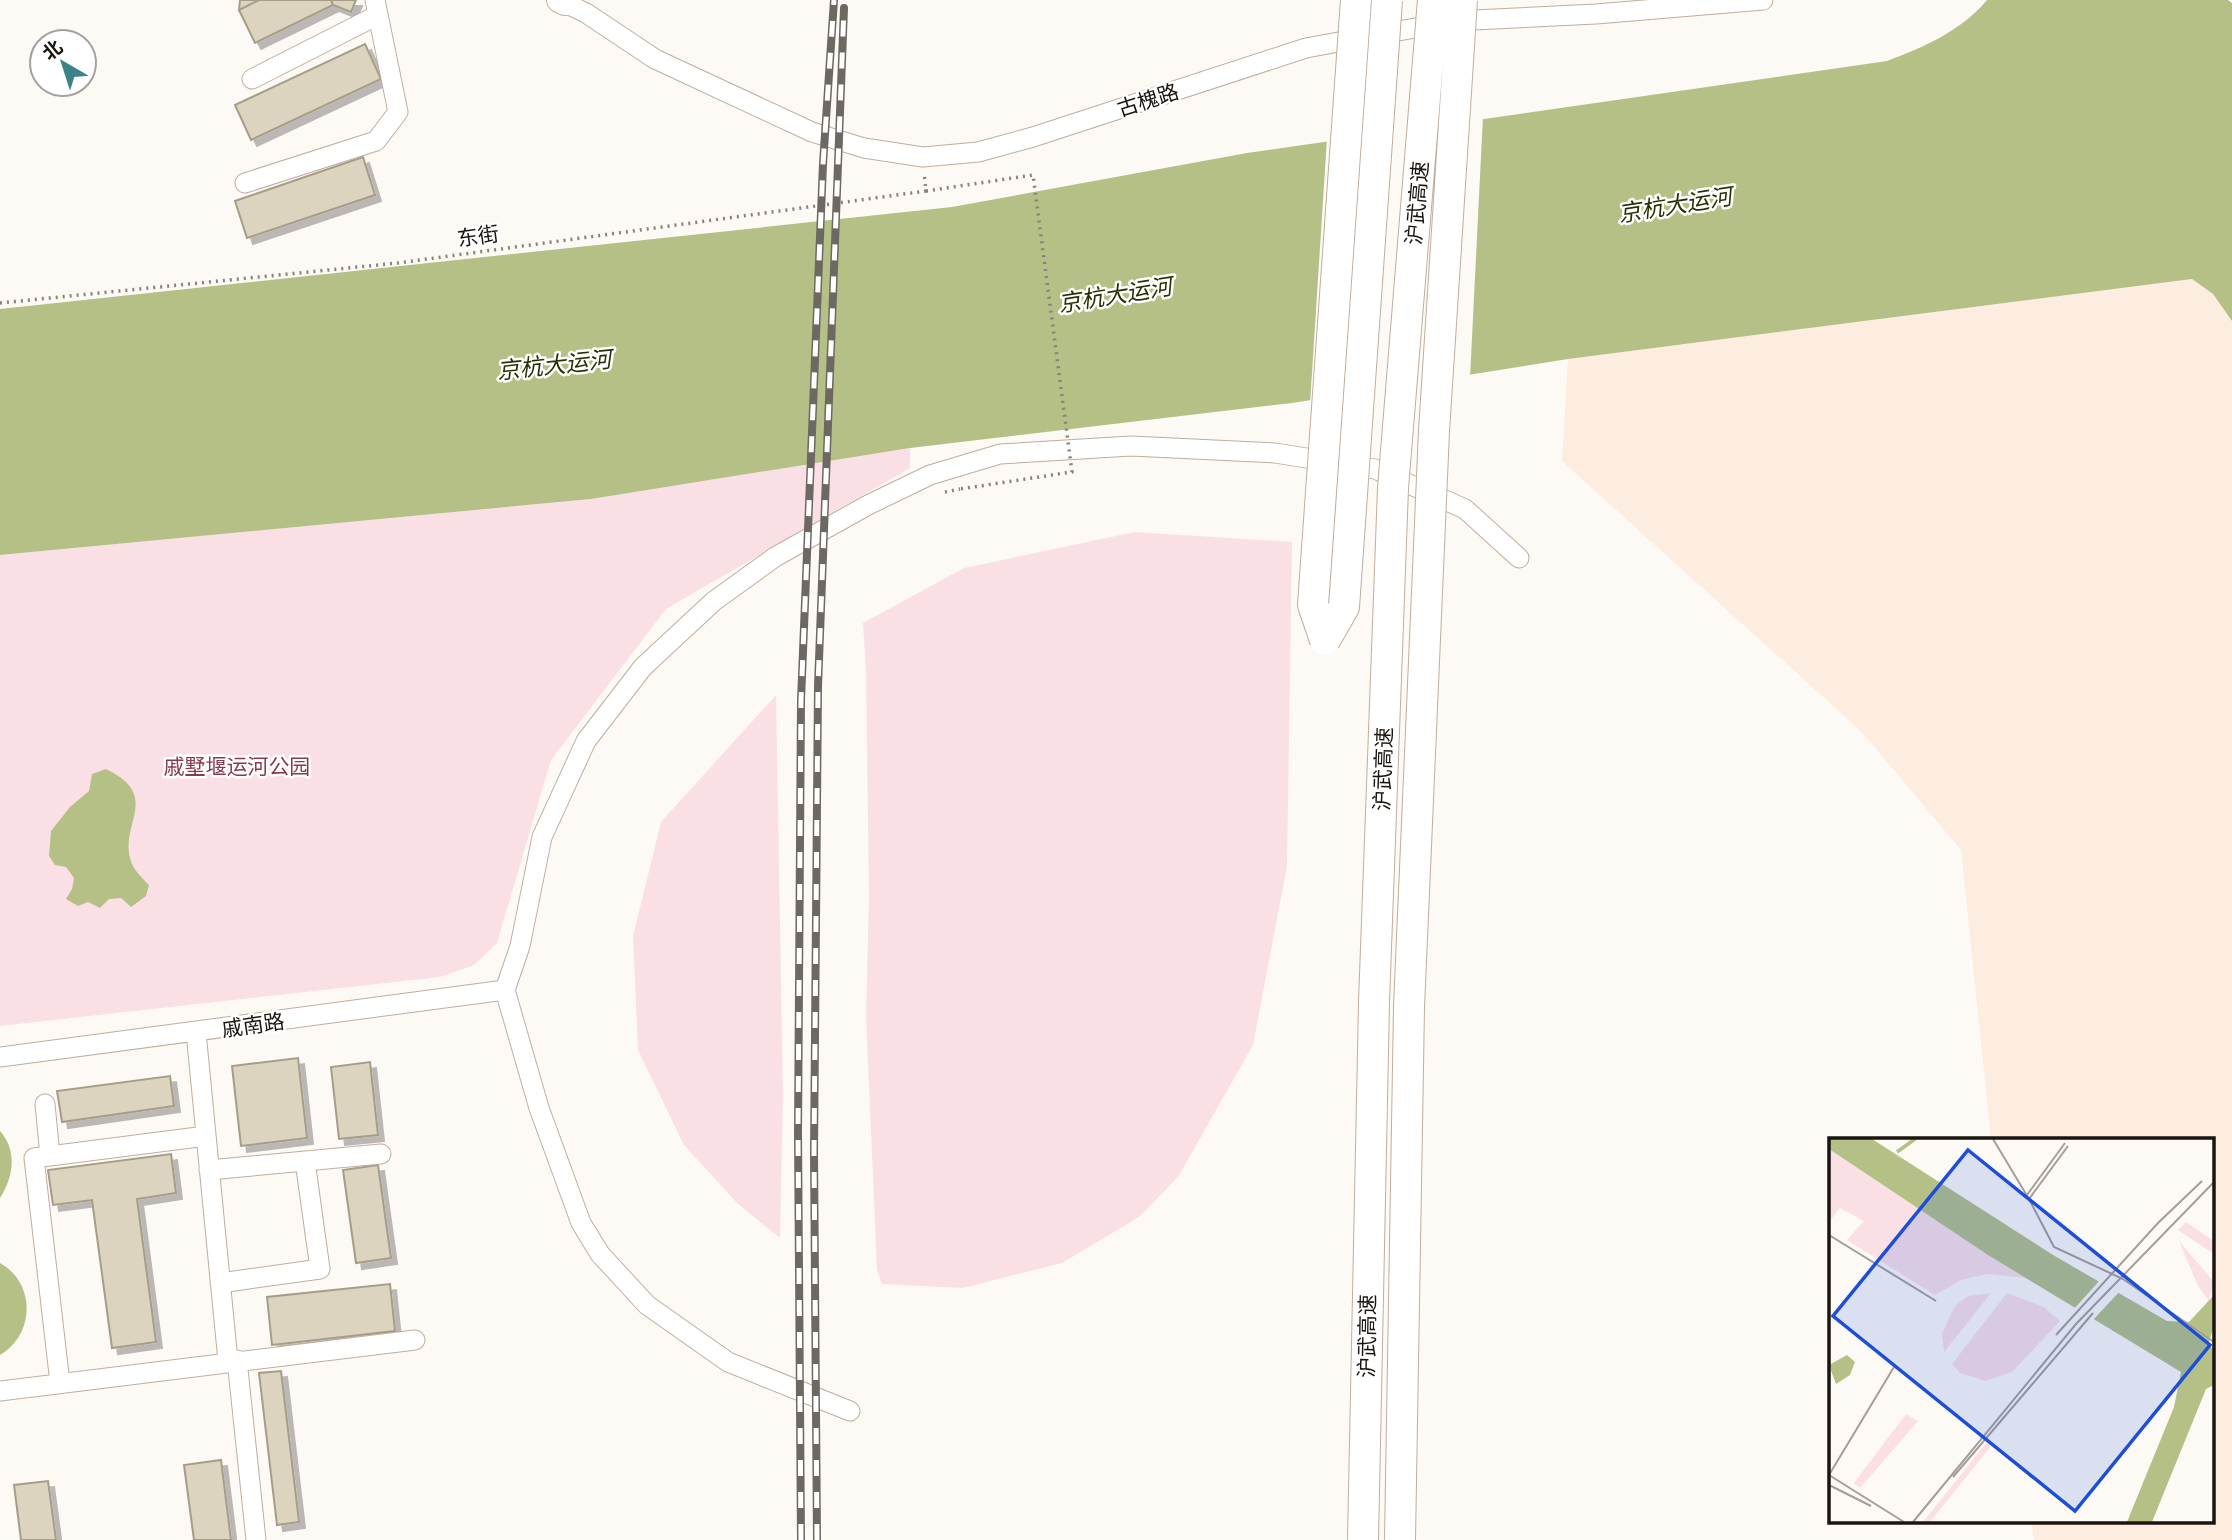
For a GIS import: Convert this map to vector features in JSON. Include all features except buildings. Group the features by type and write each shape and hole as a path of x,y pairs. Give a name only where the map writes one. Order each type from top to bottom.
{"highway":[{"name":"沪武高速","path":"1356,0 1313,606 1325,640 1344,607 1387,0"},
{"name":"沪武高速","path":"1363,1540 1374,1002 1394,488 1433,0"},
{"name":"沪武高速","path":"1400,1540 1409,1007 1434,431 1462,0"}],"street":[{"name":"古槐路","path":"563,1 586,13 655,60 812,132 864,148 923,157 978,152 1033,137 1306,48 1452,21 1596,15 1763,0"},
{"path":"246,183 376,141 398,112 377,8 252,79"},
{"path":"850,1411 728,1363 647,1304 600,1254 581,1223 539,1108 505,990 520,946 542,837 586,741 643,667 713,601 775,557 868,505 930,475 1000,454 1131,446 1275,453 1375,468 1465,509 1519,558"},
{"name":"戚南路","path":"0,1057 505,990"},
{"path":"196,1032 220,1283 256,1540"},
{"path":"45,1104 50,1156"},
{"path":"60,1383 34,1158 206,1136"},
{"path":"209,1170 380,1154"},
{"path":"220,1283 320,1269 305,1161"},
{"path":"0,1391 415,1340"}],"path":[{"path":"923,157 926,191"},
{"name":"东街","path":"0,303 398,262 1033,175 1072,472 960,489"}],"shaded area":[{"path":"2192,279 2213,294 2232,321 2232,1540 2034,1540 2032,1522 2214,1522 2214,1138 1991,1138 1961,850 1862,732 1562,461 1568,359"}],"green space":[{"name":"戚墅堰运河公园","path":"910,448 910,468 666,609 551,760 497,943 474,965 440,977 0,1026 0,555 591,499"},
{"path":"1135,532 1292,542 1287,866 1253,1045 1178,1177 1139,1217 1062,1263 963,1288 882,1284 877,1270 866,1017 869,896 863,623 964,568"},
{"path":"776,695 783,1095 780,1238 738,1204 684,1145 638,1050 633,936 661,822"}],"water":[{"name":"京杭大运河","path":"1987,0 2228,0 2232,3 2232,321 2213,294 2192,279 1568,359 1292,403 910,448 591,499 0,555 0,309 952,207 1247,153 1887,61 1928,44 1954,29"},
{"path":"106,769 123,780 132,790 135,801 129,850 133,867 149,885 146,896 131,907 121,898 109,899 100,908 88,902 78,906 66,899 74,878 66,867 55,865 49,856 51,831 70,807 89,791 92,774"},
{"path":"0,1131 9,1147 12,1164 8,1182 0,1198"},
{"path":"0,1263 12,1272 20,1283 27,1309 20,1335 12,1346 0,1355"}],"pier":[{"path":"1483,116 1470,378 1310,404 1327,138"}],"railway":[{"path":"801,1540 798,1133 801,700 823,164 834,0"},
{"path":"817,1540 814,1153 818,686 844,8"}]}
